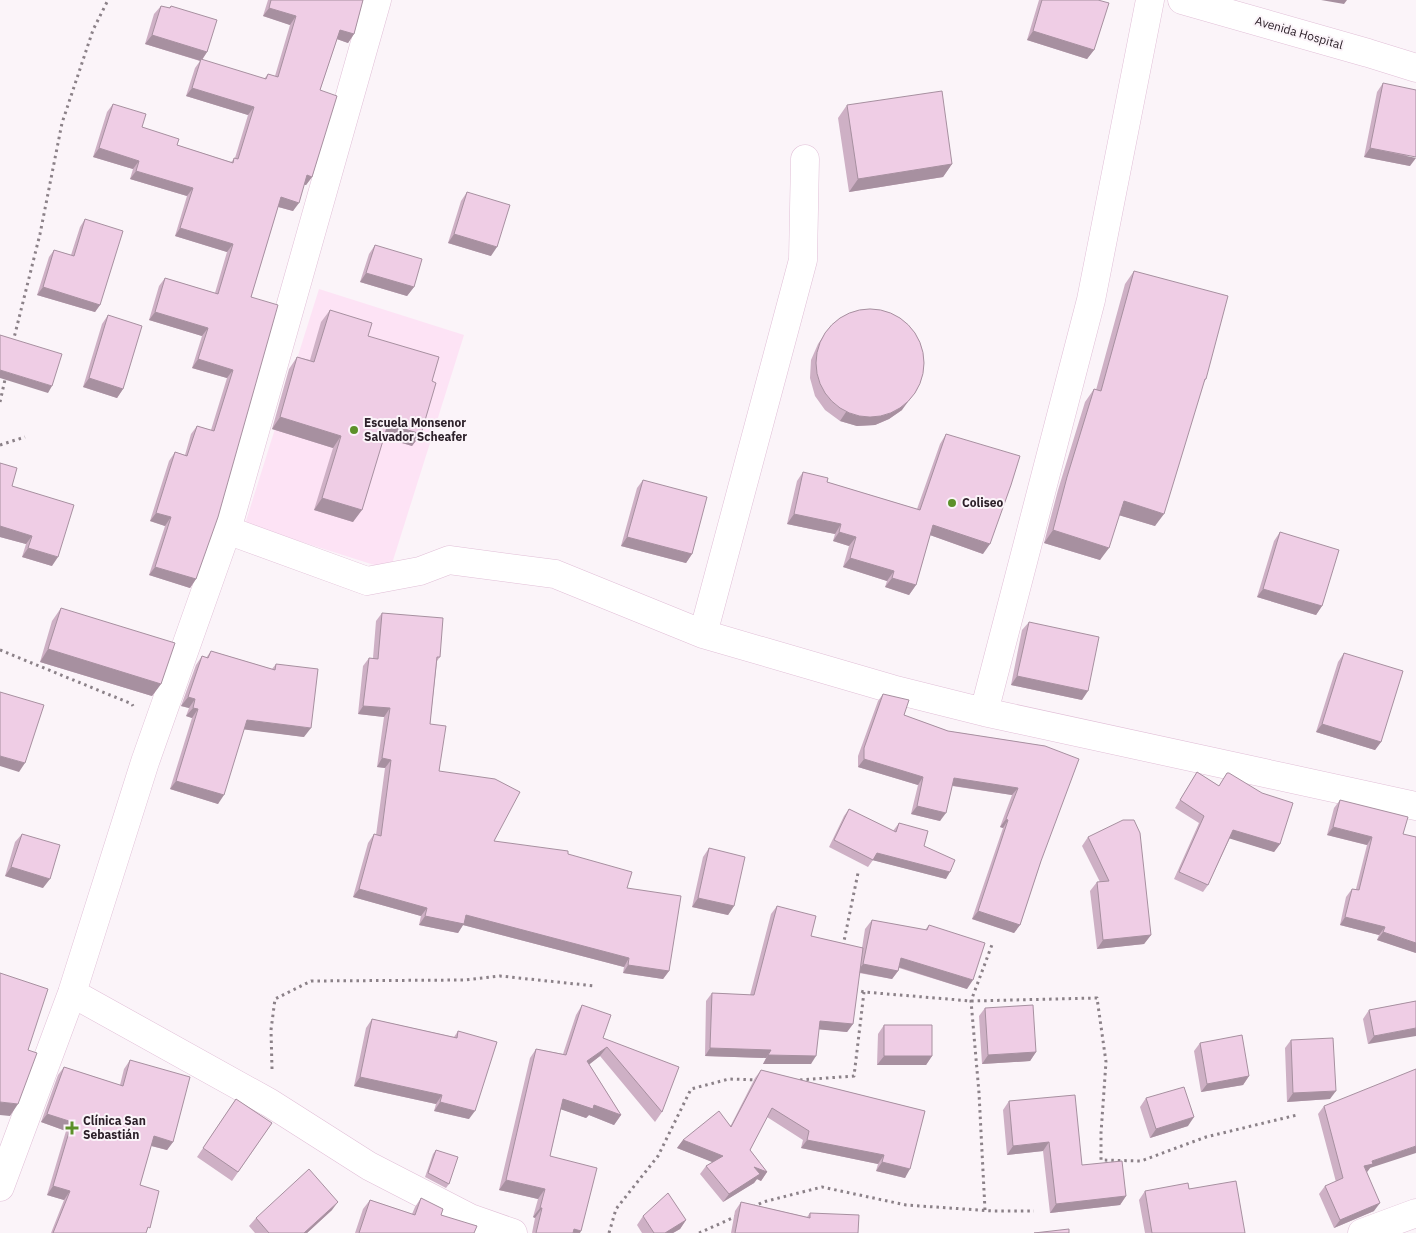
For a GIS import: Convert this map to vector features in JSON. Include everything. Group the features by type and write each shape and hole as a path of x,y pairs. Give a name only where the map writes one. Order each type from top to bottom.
{"street":[{"path":"0,1187 72,993 145,762 227,530 377,0"},
{"path":"984,712 1091,300 1150,0"},
{"name":"Avenida Hospital","path":"1182,0 1368,52 1416,68"},
{"path":"703,634 803,260 805,159"},
{"path":"227,530 367,581 420,571 449,560 555,574 703,634 892,689 984,712 1416,806"},
{"path":"72,993 270,1103 369,1166 470,1218 512,1233"},
{"path":"1362,1233 1416,1213"}],"path":[{"path":"12,345 40,234 62,123 93,30 108,0"},
{"path":"0,402 6,373"},
{"path":"0,445 25,437"},
{"path":"0,650 132,704 134,712"},
{"path":"843,949 858,873"},
{"path":"985,1210 971,1001 993,942"},
{"path":"270,1103 273,1089 271,1030 276,999 311,981 465,980 500,976 594,986"},
{"path":"846,987 864,992 971,1001 1097,998 1106,1062 1101,1160 1141,1161 1206,1137 1298,1115"},
{"path":"796,1081 854,1076 864,992"},
{"path":"609,1233 616,1208 658,1156 691,1089 729,1079 767,1081"},
{"path":"699,1233 728,1221 763,1202 822,1187 906,1205 1034,1211"}],"shaded area":[{"name":"Escuela Monsenor Salvador Scheafer","path":"319,289 464,335 390,570 245,524"}],"building":[{"path":"271,0 363,0 354,34 340,30 320,90 337,96 312,177 307,175 299,203 281,197 251,297 278,305 218,517 196,579 155,567 171,517 156,513 175,452 187,456 197,426 214,431 233,370 198,359 208,328 155,312 165,278 218,294 233,244 180,228 193,188 136,171 139,161 99,148 113,104 146,114 142,127 179,139 177,145 233,163 234,158 238,159 254,107 192,88 201,59 266,79 268,74 278,77 296,16 269,8"},
{"path":"1042,0 1098,0 1109,3 1094,50 1033,31"},
{"path":"161,6 170,8 171,6 217,20 207,52 152,35"},
{"path":"1383,83 1416,90 1416,157 1370,148"},
{"path":"942,91 952,164 858,179 847,105"},
{"path":"467,192 510,205 497,247 454,234"},
{"path":"85,219 123,231 100,305 43,287 54,250 74,256"},
{"path":"375,245 422,259 414,287 366,273"},
{"path":"1134,271 1228,296 1206,379 1164,514 1124,501 1109,548 1053,530 1094,389 1101,391"},
{"path":"870,309 891,313 908,325 920,342 924,363 920,384 908,401 891,413 870,417 849,413 832,401 820,384 816,363 820,342 832,325 849,313"},
{"path":"330,310 372,323 368,336 439,357 432,381 436,383 421,434 388,424 362,510 322,498 341,436 280,417 297,357 314,362"},
{"path":"108,315 142,326 123,389 89,378"},
{"path":"0,335 62,354 52,386 0,370"},
{"path":"946,434 1020,456 990,544 933,525 916,585 892,578 894,571 850,558 856,537 839,532 841,524 794,514 803,472 828,478 827,482 920,510"},
{"path":"0,463 17,468 12,486 74,505 58,557 28,548 32,536 0,526"},
{"path":"643,480 707,497 692,554 627,537"},
{"path":"1280,532 1339,550 1322,606 1263,589"},
{"path":"61,608 175,643 161,684 48,649"},
{"path":"382,613 443,618 440,657 437,657 430,724 446,726 439,771 495,779 520,792 494,841 568,851 568,854 632,872 627,888 681,896 669,971 628,965 629,958 466,915 464,924 425,916 427,908 359,889 374,834 381,836 391,760 382,758 390,708 363,706 369,658 378,659"},
{"path":"1029,622 1099,637 1088,691 1017,676"},
{"path":"211,651 275,670 276,664 318,669 311,728 247,720 224,795 176,781 198,709 193,708 195,699 188,697 202,656 208,658"},
{"path":"1344,653 1403,671 1381,742 1322,724"},
{"path":"0,692 44,705 25,763 0,756"},
{"path":"883,694 909,700 904,715 948,731 1045,746 1079,759 1041,861 1020,925 978,911 1008,820 1006,819 1018,788 954,778 946,813 917,806 923,777 864,759 864,748"},
{"path":"1197,772 1219,786 1227,773 1229,773 1262,793 1293,803 1280,844 1233,830 1208,885 1179,872 1204,816 1180,800"},
{"path":"1340,800 1408,817 1403,834 1416,837 1416,943 1383,932 1385,927 1345,917 1352,889 1359,890 1372,837 1333,827"},
{"path":"849,809 896,832 899,823 928,831 924,846 955,860 950,872 877,853 873,860 834,840"},
{"path":"1123,820 1134,820 1140,833 1151,935 1103,940 1097,882 1109,881 1088,837"},
{"path":"22,834 60,845 50,879 11,867"},
{"path":"709,848 745,857 734,906 698,898"},
{"path":"777,906 816,916 811,936 863,948 853,1024 820,1021 816,1056 768,1055 771,1050 710,1048 712,993 754,995"},
{"path":"872,920 927,930 929,925 985,943 973,980 901,958 898,971 863,964"},
{"path":"0,973 48,989 28,1050 37,1053 18,1104 0,1102"},
{"path":"1416,1001 1416,1028 1374,1036 1369,1010"},
{"path":"582,1005 611,1015 603,1038 679,1067 662,1112 607,1047 587,1061 621,1115 594,1105 593,1109 563,1099 550,1156 597,1168 581,1231 574,1229 573,1233 536,1233 545,1189 506,1180 536,1049 566,1055"},
{"path":"1033,1005 1036,1052 988,1055 985,1008"},
{"path":"372,1019 457,1038 458,1031 497,1042 475,1111 440,1102 442,1095 360,1077"},
{"path":"884,1025 932,1025 932,1056 884,1056"},
{"path":"1242,1035 1249,1076 1207,1084 1200,1043"},
{"path":"1333,1038 1336,1091 1293,1093 1291,1040"},
{"path":"130,1060 190,1077 173,1142 154,1136 140,1185 159,1191 150,1228 148,1227 146,1233 53,1233 70,1191 53,1186 72,1122 47,1114 64,1067 123,1086"},
{"path":"1416,1069 1416,1146 1372,1161 1373,1164 1364,1166 1380,1203 1340,1220 1325,1186 1343,1178 1324,1106"},
{"path":"761,1070 925,1111 910,1169 882,1162 884,1155 807,1140 809,1131 772,1108 750,1150 767,1172 754,1167 760,1174 729,1194 706,1166 723,1156 683,1140 719,1111 731,1127"},
{"path":"1184,1087 1194,1117 1156,1129 1146,1098"},
{"path":"1075,1095 1082,1165 1122,1161 1126,1196 1056,1204 1049,1142 1013,1146 1009,1101"},
{"path":"236,1099 272,1123 238,1172 203,1148"},
{"path":"436,1150 458,1157 449,1184 428,1173"},
{"path":"309,1169 338,1202 304,1233 269,1233 256,1218"},
{"path":"1236,1181 1245,1233 1152,1233 1145,1191 1188,1183 1189,1189"},
{"path":"668,1193 686,1220 665,1233 654,1233 643,1216"},
{"path":"421,1198 443,1209 441,1215 477,1226 474,1233 359,1233 370,1200 415,1215"},
{"path":"741,1202 810,1218 810,1213 859,1215 858,1233 735,1233"},
{"path":"1069,1229 1069,1233 1034,1233"}],"place":[{"name":"Escuela Monsenor Salvador Scheafer","path":"354,430"},
{"name":"Coliseo","path":"952,503"},
{"name":"Clínica San Sebastián","path":"72,1128"}]}
